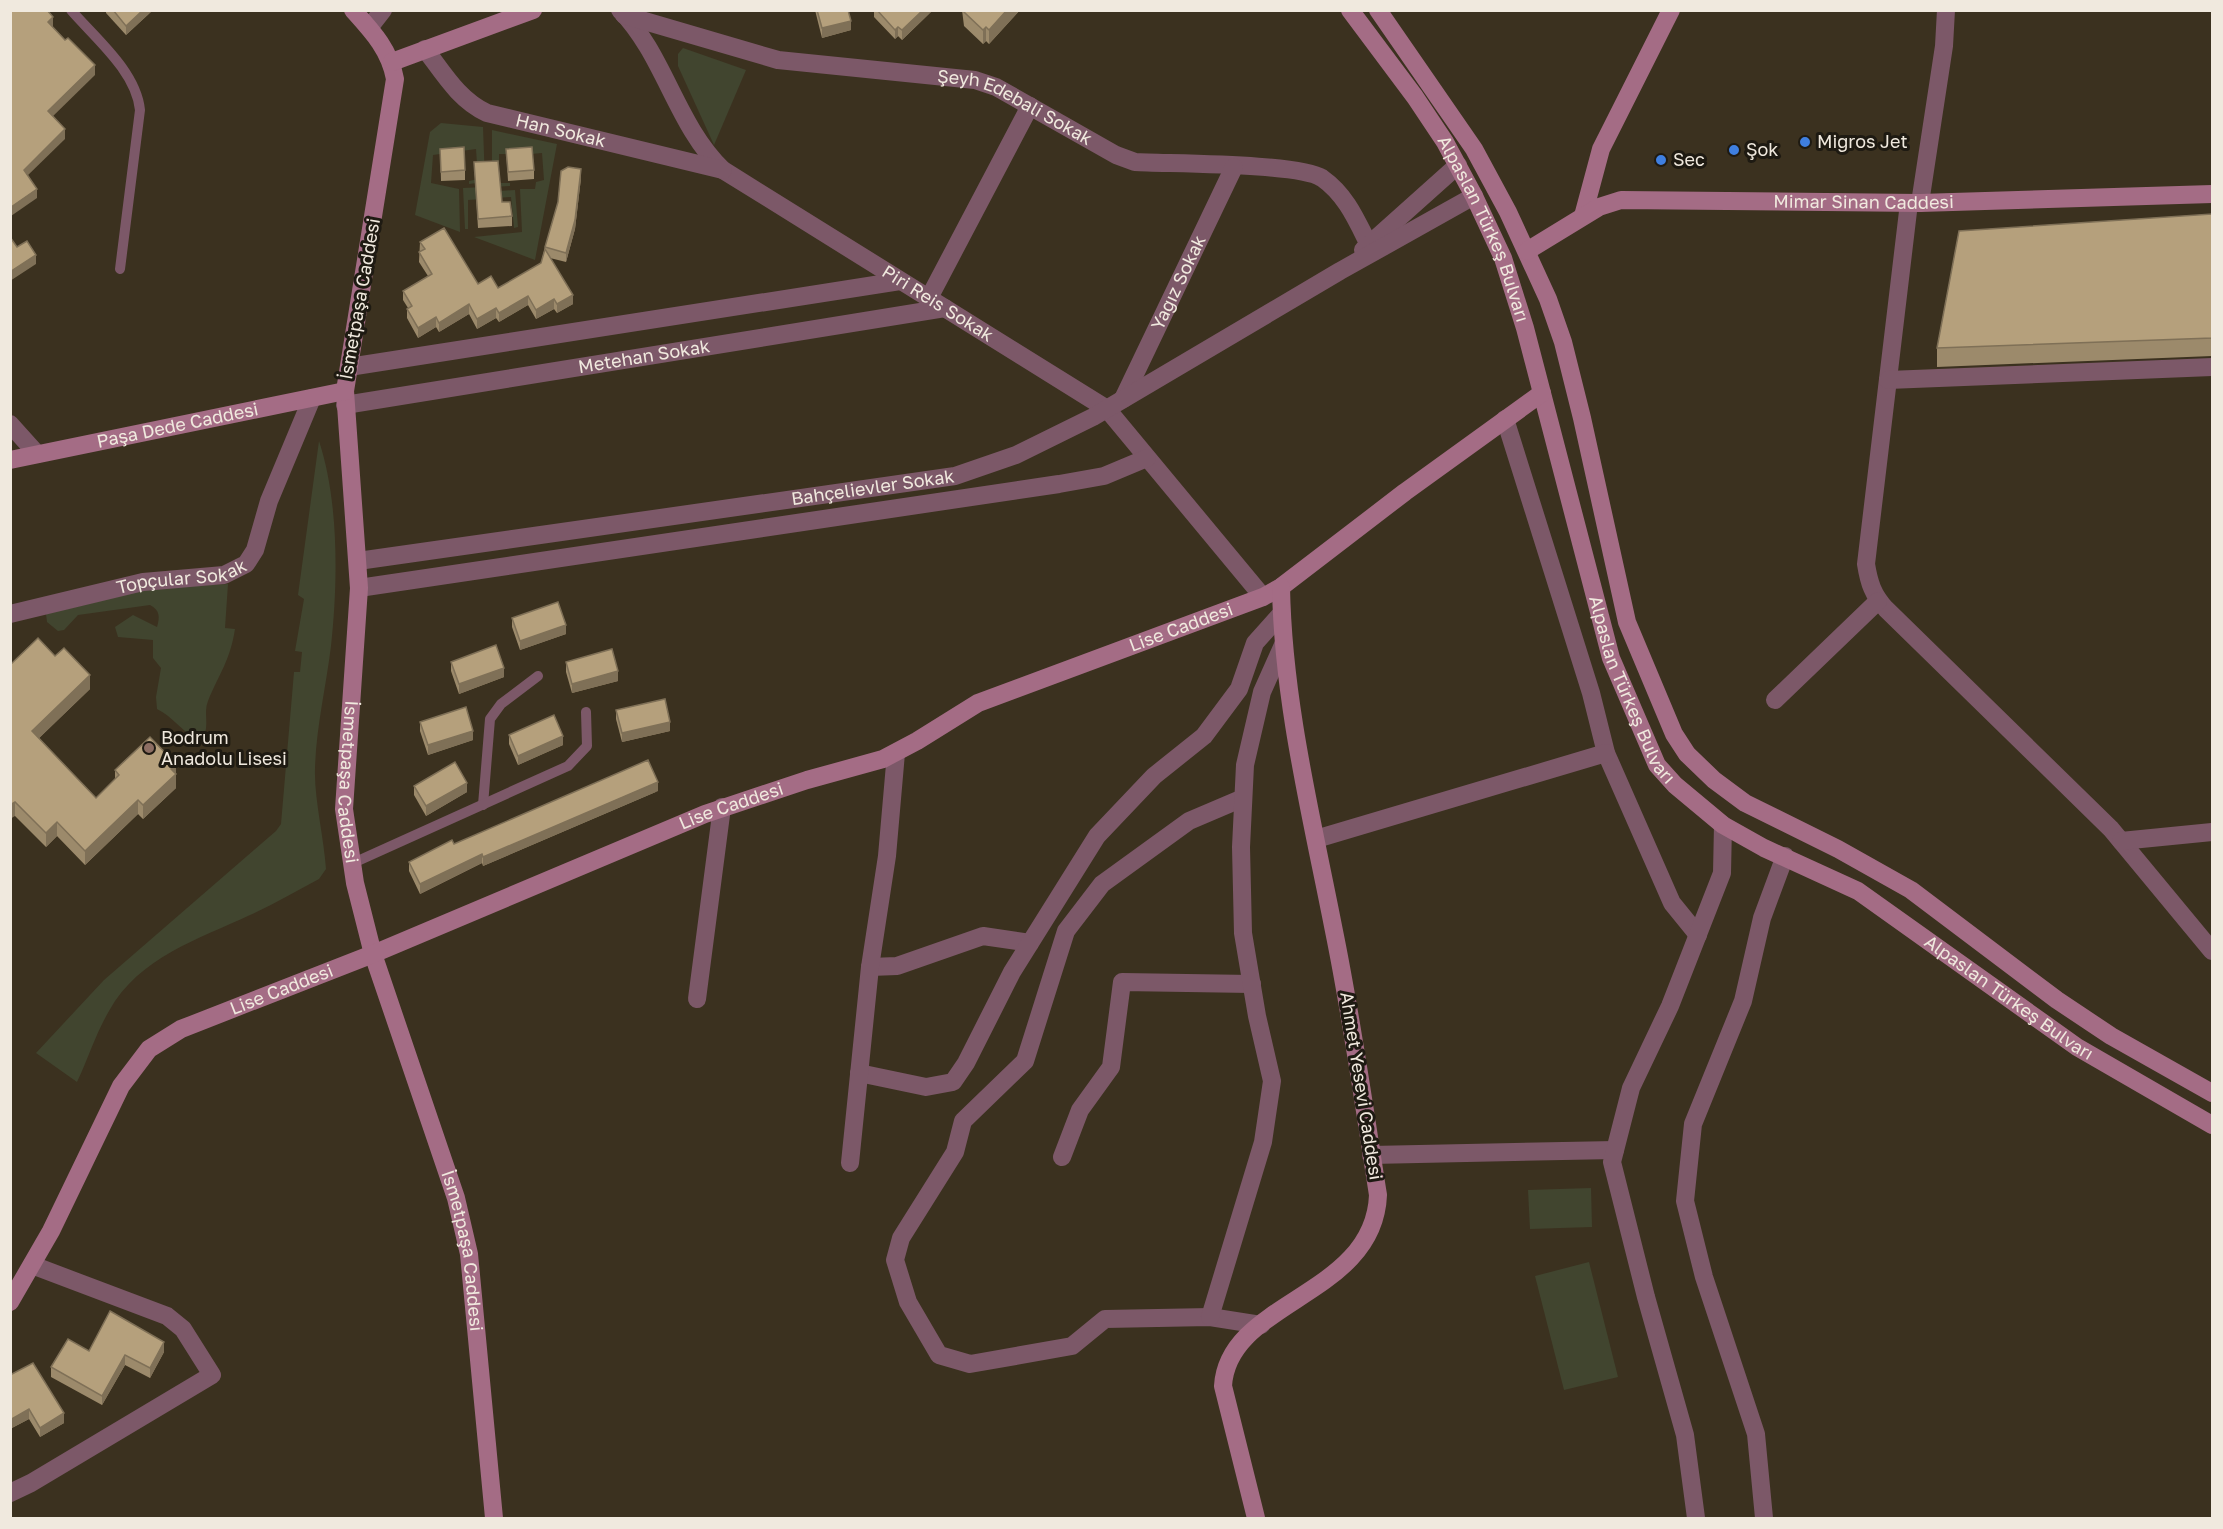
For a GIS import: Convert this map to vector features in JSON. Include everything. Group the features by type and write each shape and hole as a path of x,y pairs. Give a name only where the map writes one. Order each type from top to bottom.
{"street":[{"name":"İsmetpaşa Caddesi","path":"353,10 369,28 392,62 395,79 394,99 345,398 359,588 344,809 351,864 373,954 456,1198 469,1254 494,1518"},
{"path":"369,28 383,10"},
{"path":"392,62 533,10"},
{"name":"Alpaslan Türkeş Bulvarı","path":"1350,10 1422,106 1458,165 1509,274 1604,632 1654,759 1667,777 1724,825 1858,891 2077,1047 2212,1125"},
{"name":"Alpaslan Türkeş Bulvarı","path":"1378,10 1466,136 1527,251 1548,299 1563,342 1604,513 1627,622 1674,734 1687,754 1714,780 1745,803 1838,849 1911,890 2057,1000 2111,1036 2212,1093"},
{"path":"1583,216 1601,149 1671,10"},
{"path":"1946,10 1944,46 1915,203 1888,380 1866,564 1868,582 1878,601 2121,841 2212,951"},
{"name":"Şeyh Edebali Sokak","path":"622,13 778,60 975,80 996,87 1116,155 1135,162 1282,169 1319,177 1350,205 1369,245"},
{"name":"Piri Reis Sokak","path":"622,13 651,56 694,136 723,170 1107,409 1263,597"},
{"name":"Han Sokak","path":"426,49 467,102 487,113 723,170"},
{"path":"929,298 1030,106"},
{"path":"1340,271 1458,165"},
{"name":"Yağız Sokak","path":"1123,399 1234,166"},
{"name":"Mimar Sinan Caddesi","path":"1527,251 1583,216 1612,201 1620,200 1915,203 2212,194"},
{"path":"1340,271 1474,196"},
{"name":"Bahçelievler Sokak","path":"358,561 936,480 1016,455 1107,409 1340,271"},
{"path":"349,367 900,281"},
{"name":"Metehan Sokak","path":"345,398 945,308"},
{"path":"1888,380 2212,367"},
{"name":"Lise Caddesi","path":"10,1302 32,1265 121,1086 149,1049 181,1029 373,954 722,807 896,753 978,703 1263,597 1281,587 1405,492 1542,393"},
{"name":"Paşa Dede Caddesi","path":"10,460 312,398 345,398"},
{"name":"Topçular Sokak","path":"10,614 143,582 224,575 240,569 255,550 269,501 312,398"},
{"path":"1505,419 1591,693 1606,753 1672,903 1698,935"},
{"path":"10,424 37,454"},
{"path":"359,588 1070,482 1104,476 1147,458"},
{"name":"Ahmet Yesevi Caddesi","path":"1256,1518 1223,1386 1224,1369 1231,1355 1261,1325 1347,1264 1362,1247 1377,1215 1378,1195 1348,999 1316,839 1283,645 1281,587"},
{"path":"1775,700 1878,601"},
{"path":"859,1073 927,1087 953,1082 966,1063 1030,943 1097,836 1154,776 1204,736 1239,689 1255,643 1281,614"},
{"path":"1210,1317 1263,1142 1272,1081 1243,933 1241,847 1245,765 1262,692 1283,645"},
{"path":"850,1163 870,967 887,856 896,753"},
{"path":"1316,839 1606,753"},
{"path":"1243,798 1189,821 1102,884 1066,931 1025,1061 963,1121 955,1152 901,1238 895,1260 908,1302 939,1355 970,1364 1072,1346 1105,1319 1210,1317 1261,1325"},
{"path":"697,999 722,807"},
{"path":"1696,1518 1685,1435 1646,1297 1612,1162 1631,1088 1670,1006 1722,873 1724,825"},
{"path":"2121,841 2212,832"},
{"path":"1764,1518 1756,1434 1704,1277 1685,1201 1693,1124 1743,1001 1762,918 1785,856"},
{"path":"870,967 897,966 983,936 1030,943"},
{"path":"1062,1157 1080,1110 1111,1067 1122,982 1252,984"},
{"path":"1371,1155 1615,1150"},
{"path":"10,1493 31,1483 212,1375 183,1329 166,1316 32,1265"}],"lane":[{"path":"71,10 123,71 139,99 140,110 120,269"},
{"path":"483,805 490,719 501,704 538,676"},
{"path":"351,864 568,766 587,746 586,712"}],"green space":[{"path":"683,48 746,70 714,145 678,66 678,54"},
{"path":"441,123 483,127 485,182 469,184 469,181 478,179 476,149 433,155 431,183 459,189 460,232 415,215 430,132"},
{"path":"492,130 557,144 535,260 474,237 522,232 520,189 535,189 536,182 544,180 542,153 509,156 509,154 499,154 499,183 510,183 510,186 492,187"},
{"path":"485,187 486,192 515,190 518,227 514,228 511,197 468,200 468,229 465,229 463,188"},
{"path":"319,441 330,489 336,569 329,661 317,738 315,769 326,869 319,879 153,963 122,992 109,1011 77,1082 36,1053 104,980 276,831 281,824 294,672 300,672 302,652 295,651 304,599 298,595"},
{"path":"228,584 225,628 235,629 227,659 207,706 203,738 196,739 157,709 156,697 161,668 153,658 153,640 118,637 115,627 133,615 157,627 159,620 156,609 150,605 78,615 64,630 58,631 47,622 46,614 154,588"},
{"path":"1591,1188 1592,1227 1530,1229 1528,1190"},
{"path":"1589,1262 1618,1377 1564,1390 1535,1276"}],"building":[{"path":"10,10 47,10 53,17 48,22 65,40 68,38 95,65 48,111 65,129 24,170 37,189 11,207"},
{"path":"113,10 143,10 126,26"},
{"path":"817,10 848,10 851,21 822,28"},
{"path":"877,10 923,10 902,30 898,27 895,30"},
{"path":"965,10 1007,10 989,30 986,27 983,30 964,12"},
{"path":"464,147 465,170 441,172 440,149"},
{"path":"532,147 534,170 508,172 506,149"},
{"path":"498,161 502,202 510,202 512,216 478,219 474,162"},
{"path":"568,167 581,169 575,220 566,253 545,247 558,202 561,171"},
{"path":"2212,214 2212,338 1937,348 1959,231"},
{"path":"444,228 478,284 491,276 498,288 541,263 545,249 573,295 557,304 554,299 536,310 528,296 499,313 496,308 477,319 469,304 439,323 436,317 418,328 407,309 412,306 403,291 432,274 419,252 425,249 420,242"},
{"path":"10,237 17,247 27,241 36,255 10,272"},
{"path":"558,602 566,625 520,641 512,618"},
{"path":"38,638 55,656 64,648 90,675 32,731 96,798 119,775 115,770 150,737 176,764 171,769 176,774 143,805 138,800 85,851 57,822 46,833 15,802 10,805 10,665"},
{"path":"496,645 504,668 459,684 451,662"},
{"path":"612,649 618,671 572,684 566,662"},
{"path":"665,699 670,722 622,733 616,710"},
{"path":"466,707 473,731 428,745 420,722"},
{"path":"554,715 563,736 518,756 509,735"},
{"path":"648,760 658,782 483,857 482,854 420,884 409,862 452,840 454,844"},
{"path":"455,762 467,783 426,806 414,786"},
{"path":"110,1311 164,1342 150,1368 125,1355 102,1396 51,1367 68,1339 89,1351"},
{"path":"33,1363 64,1413 40,1428 29,1409 10,1420 10,1375"}],"place":[{"name":"Migros Jet","path":"1805,142"},
{"name":"Şok","path":"1734,150"},
{"name":"Sec","path":"1661,160"},
{"name":"Bodrum Anadolu Lisesi","path":"149,748"}]}
